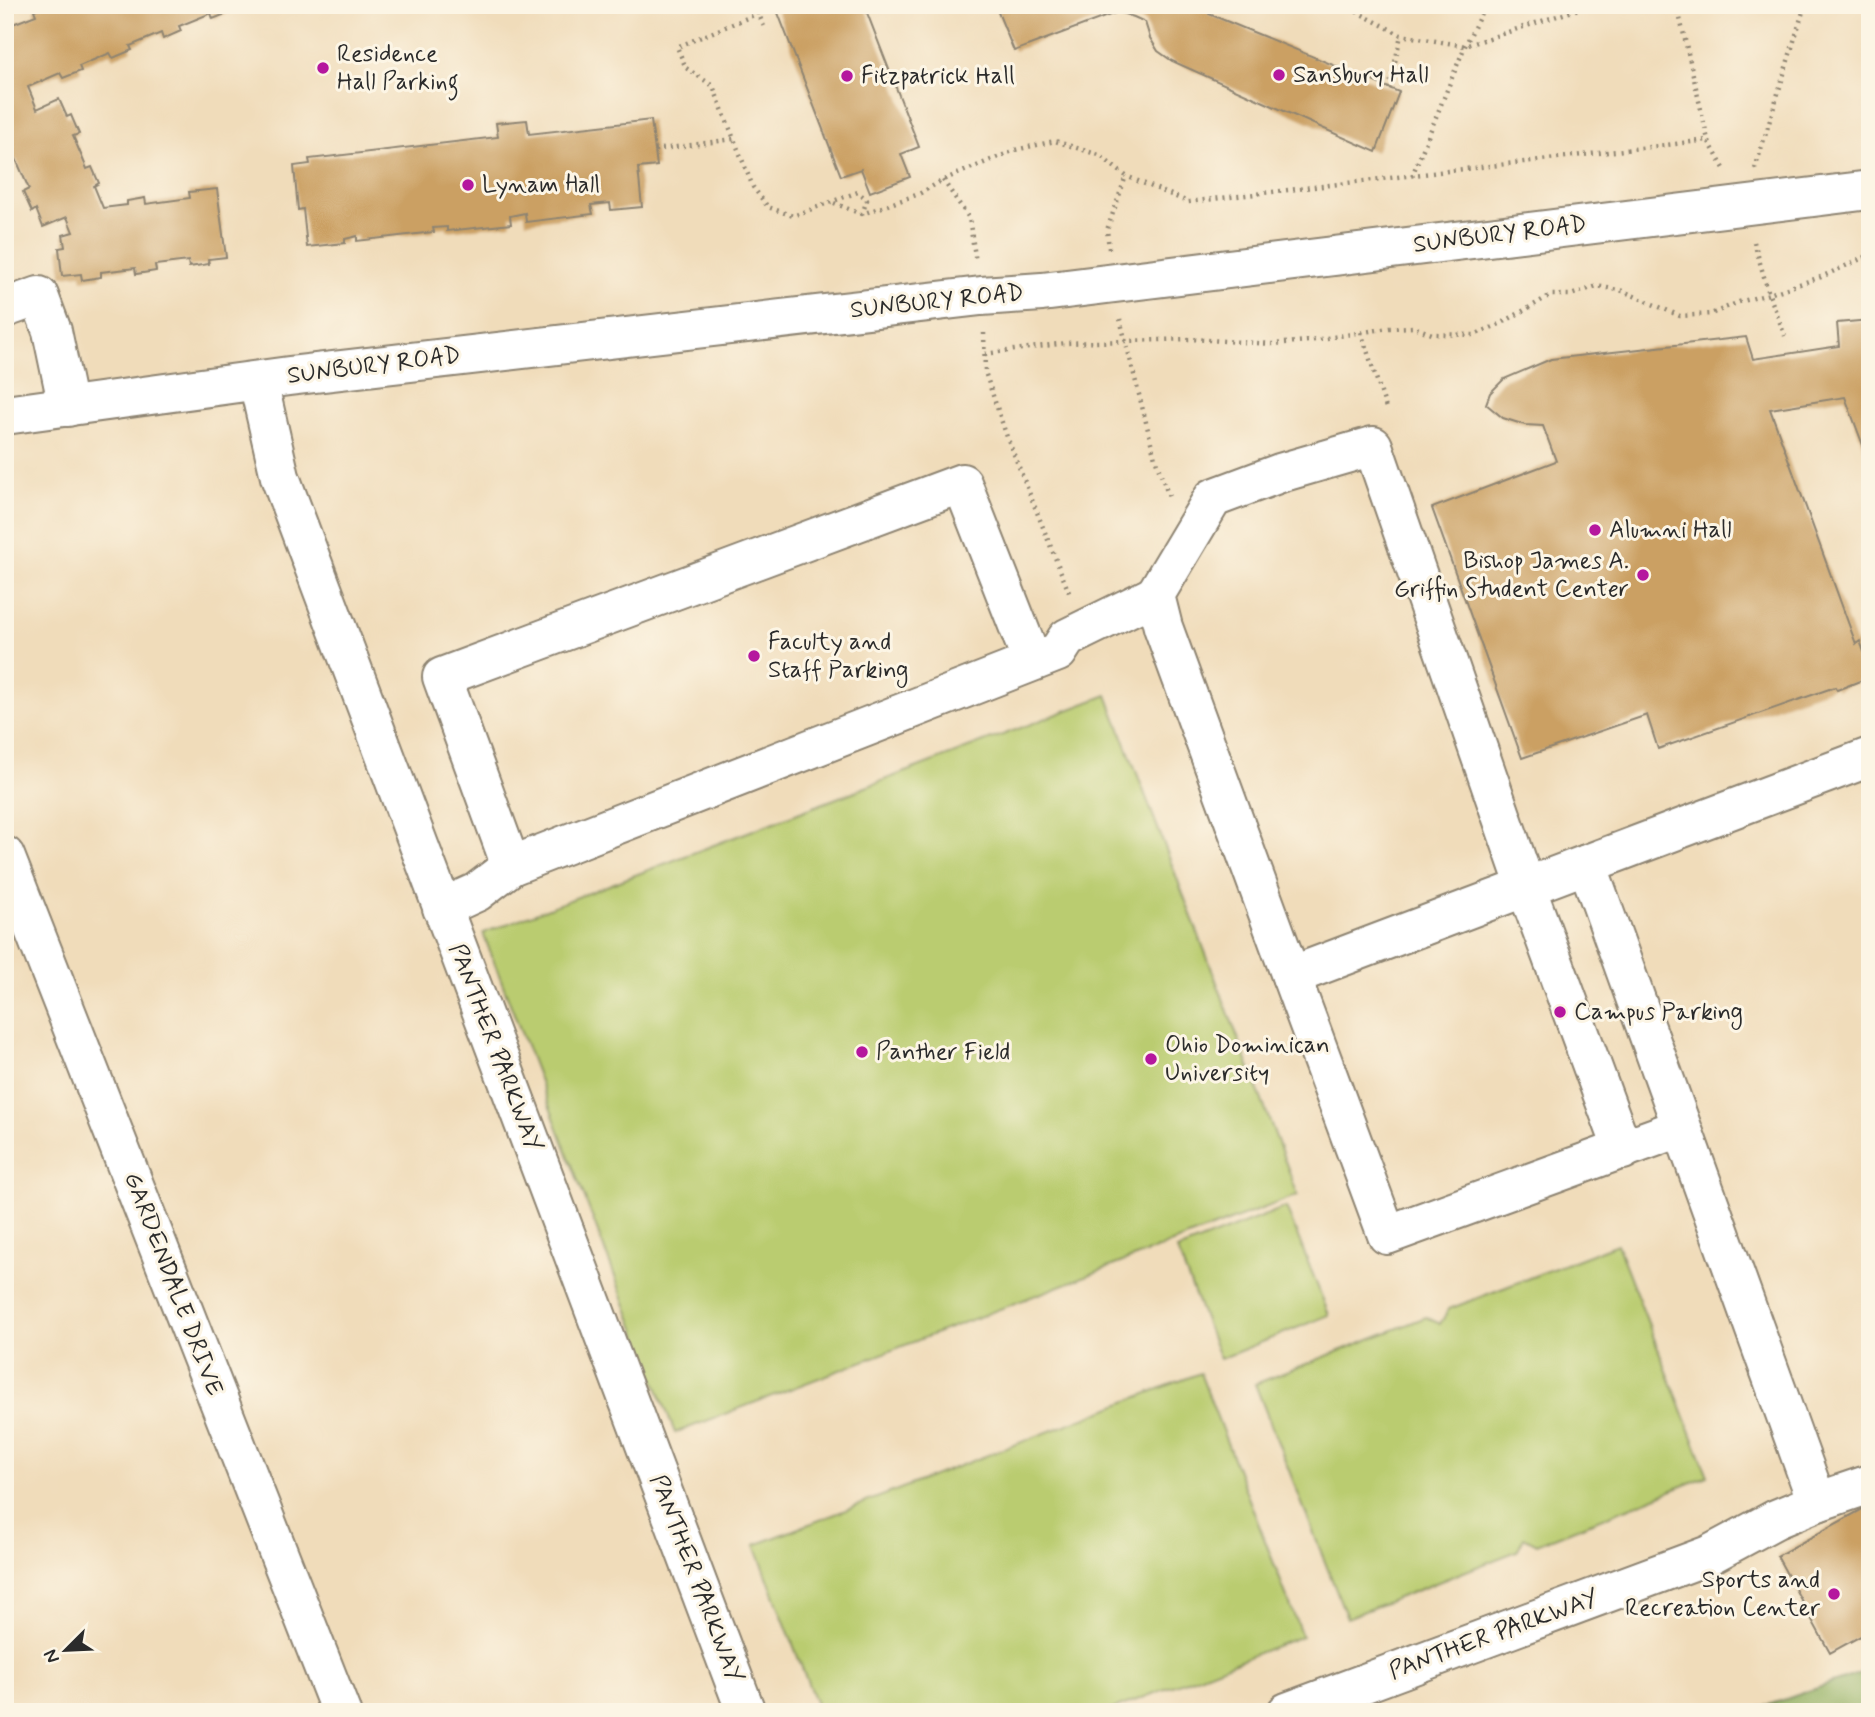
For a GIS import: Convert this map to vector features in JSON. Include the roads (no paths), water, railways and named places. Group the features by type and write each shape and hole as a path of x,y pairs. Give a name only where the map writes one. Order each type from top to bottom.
{"main road":[{"name":"SUNBURY ROAD","path":"5,415 258,381 981,296 1042,292 1870,190"},
{"path":"5,308 39,296 52,331 68,407"},
{"name":"PANTHER PARKWAY","path":"258,381 280,477 746,1712"},
{"path":"438,895 473,864 511,866 1045,656 1074,656 1159,611 1213,498 1280,473 1373,446 1526,887 1622,1150"},
{"path":"511,866 442,677 962,483 1045,656"},
{"path":"1159,611 1387,1235 1681,1128"},
{"path":"1291,976 1870,757"},
{"name":"GARDENDALE DRIVE","path":"5,856 20,933 341,1712"},
{"path":"1587,864 1817,1502"},
{"name":"PANTHER PARKWAY","path":"1287,1712 1709,1555 1776,1519 1870,1484"}],"place":[{"name":"Residence Hall Parking","path":"323,68"},
{"name":"Sansbury Hall","path":"1279,75"},
{"name":"Fitzpatrick Hall","path":"847,76"},
{"name":"Lynam Hall","path":"468,185"},
{"name":"Alumni Hall","path":"1595,530"},
{"name":"Bishop James A. Griffin Student Center","path":"1643,575"},
{"name":"Faculty and Staff Parking","path":"754,656"},
{"name":"Campus Parking","path":"1560,1012"},
{"name":"Panther Field","path":"862,1052"},
{"name":"Ohio Dominican University","path":"1151,1059"},
{"name":"Sports and Recreation Center","path":"1834,1594"}]}
